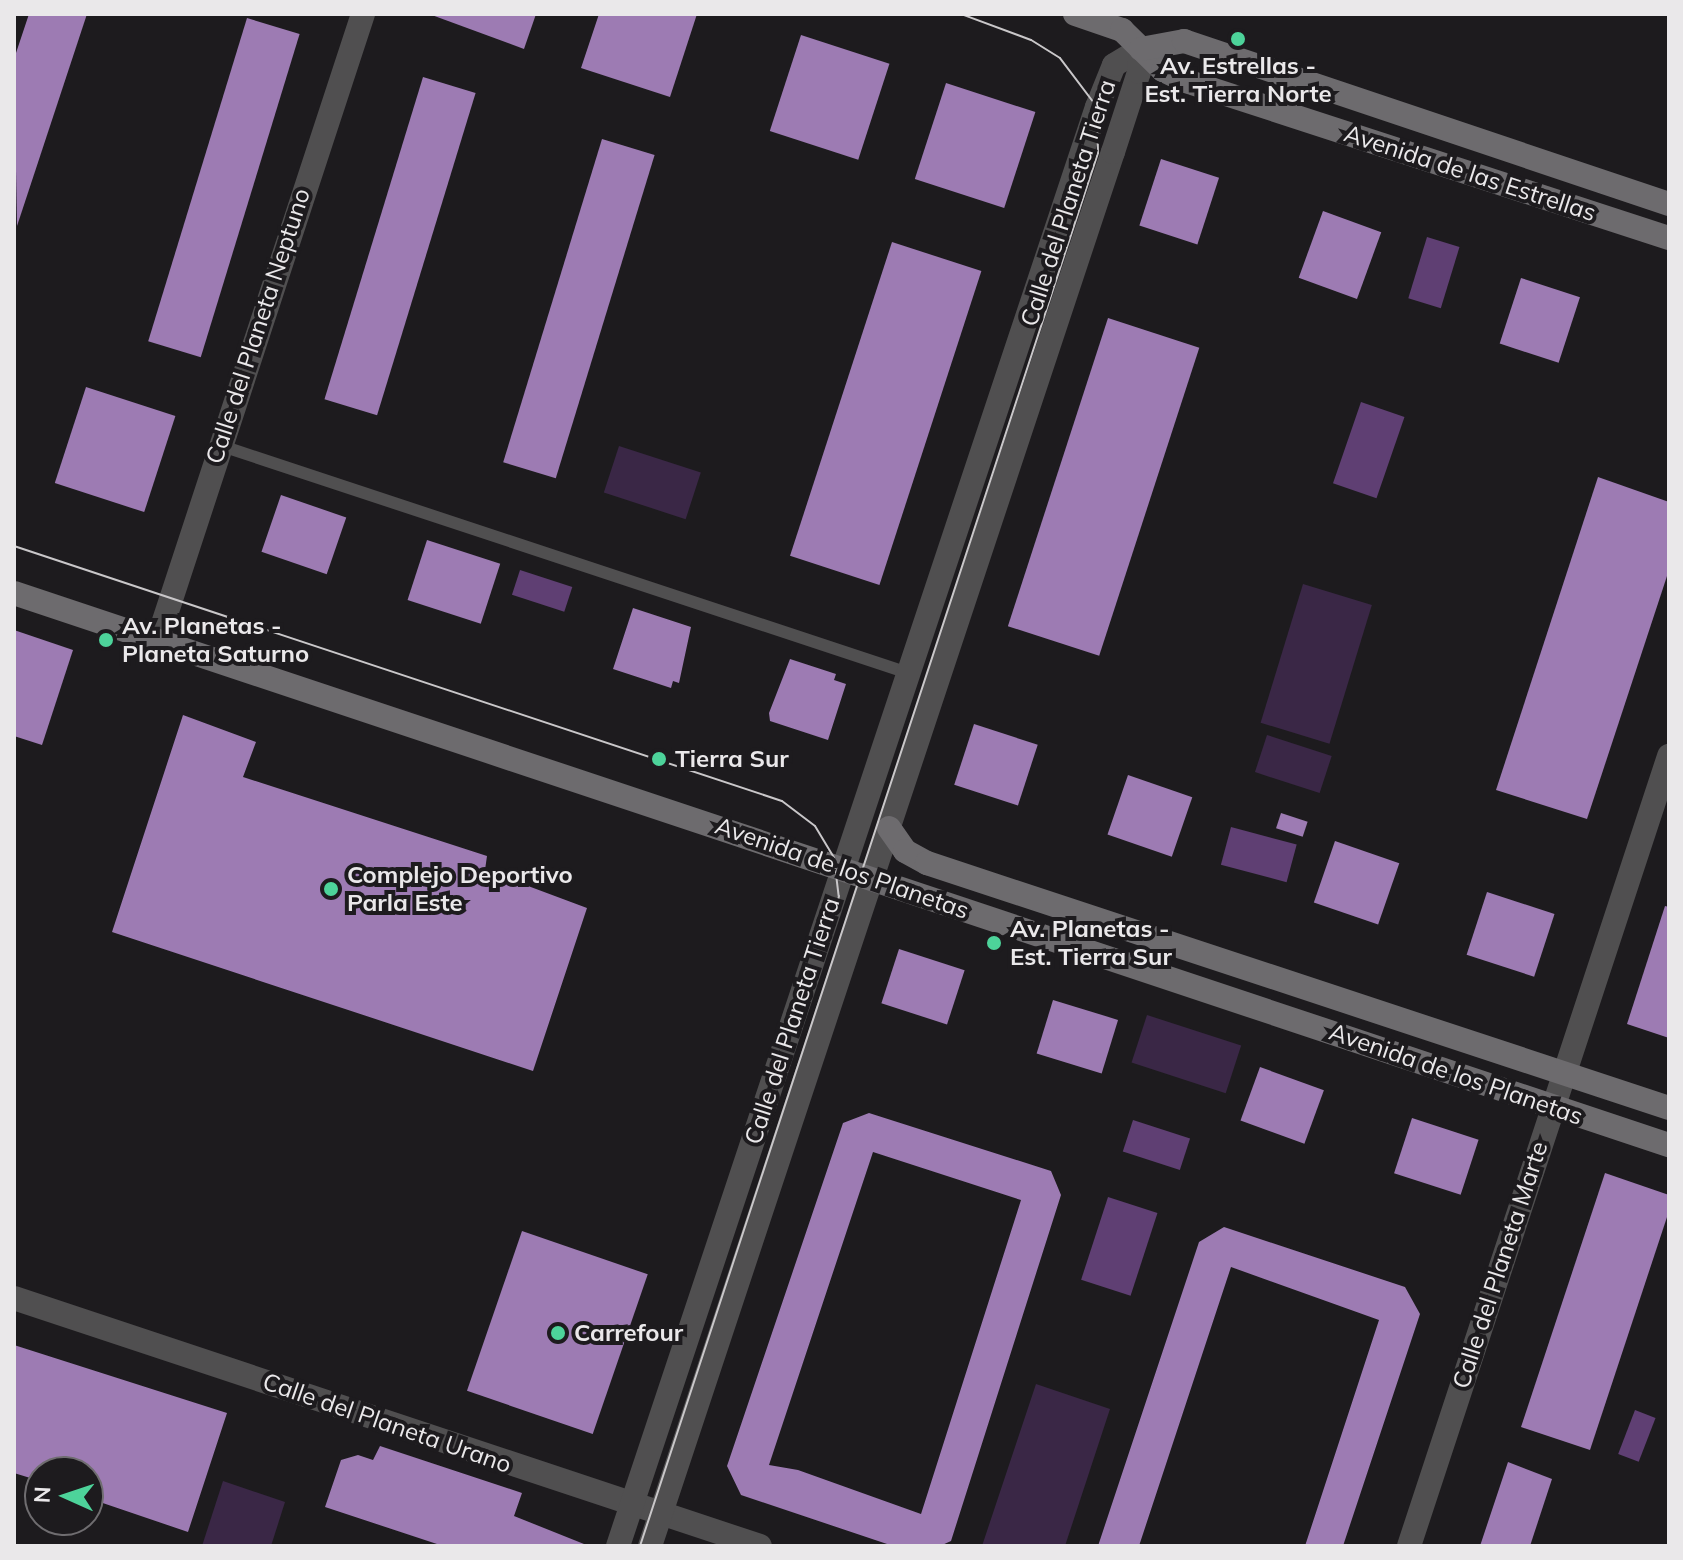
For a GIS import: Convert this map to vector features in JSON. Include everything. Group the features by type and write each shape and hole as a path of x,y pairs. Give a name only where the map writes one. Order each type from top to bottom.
{"street":[{"name":"Calle del Planeta Neptuno","path":"158,639 219,445 363,14"},
{"name":"Avenida de las Estrellas","path":"1075,14 1122,30 1163,70 1186,81 1669,238"},
{"name":"Avenida de las Estrellas","path":"1141,49 1184,41 1669,204"},
{"name":"Calle del Planeta Tierra","path":"618,1546 911,674 1097,107 1114,65 1141,49"},
{"name":"Calle del Planeta Tierra","path":"650,1546 1139,72 1141,49"},
{"name":"Avenida de los Planetas","path":"14,593 1669,1145"},
{"name":"Calle del Planeta Marte","path":"1409,1546 1669,756"},
{"name":"Avenida de los Planetas","path":"889,828 905,851 927,863 1669,1108"},
{"name":"Calle del Planeta Urano","path":"14,1298 760,1546"}],"lane":[{"path":"219,445 911,674"}],"shaded area":[{"path":"1427,237 1460,247 1441,308 1408,298"},
{"path":"1361,402 1404,417 1376,498 1333,483"},
{"path":"619,446 701,473 686,519 604,493"},
{"path":"520,570 572,587 564,612 512,595"},
{"path":"1303,584 1372,605 1329,744 1261,723"},
{"path":"1267,735 1332,756 1320,793 1255,772"},
{"path":"1231,827 1297,845 1287,882 1221,865"},
{"path":"1147,1015 1241,1046 1226,1093 1132,1063"},
{"path":"1133,1120 1190,1139 1180,1170 1123,1151"},
{"path":"1108,1197 1157,1213 1131,1296 1081,1280"},
{"path":"1036,1384 1110,1409 1065,1546 982,1546"},
{"path":"1635,1410 1656,1418 1639,1462 1618,1454"},
{"path":"223,1481 285,1502 271,1546 202,1546"}],"building":[{"path":"29,14 87,14 17,226 14,59"},
{"path":"429,14 536,14 524,49"},
{"path":"599,14 697,14 670,97 581,68"},
{"path":"247,18 300,34 201,357 148,341"},
{"path":"801,35 889,64 858,160 770,131"},
{"path":"423,77 476,93 377,415 324,399"},
{"path":"946,83 1035,112 1004,208 915,179"},
{"path":"602,139 655,155 556,478 503,462"},
{"path":"1161,159 1219,178 1197,244 1139,226"},
{"path":"1323,211 1381,232 1357,299 1299,278"},
{"path":"892,242 981,271 879,585 790,556"},
{"path":"1521,278 1580,297 1559,363 1500,344"},
{"path":"1108,318 1199,348 1099,656 1008,626"},
{"path":"86,387 175,416 144,512 55,483"},
{"path":"1598,477 1669,502 1669,570 1587,819 1496,790"},
{"path":"281,495 346,517 327,574 261,552"},
{"path":"427,540 500,564 481,624 408,600"},
{"path":"633,608 691,627 679,683 673,681 671,688 613,669"},
{"path":"14,630 73,650 42,745 14,736"},
{"path":"790,659 836,674 834,680 846,684 828,740 770,721 769,713"},
{"name":"Complejo Deportivo Parla Este","path":"183,715 256,742 243,777 487,856 485,870 587,908 533,1071 112,932"},
{"path":"974,724 1038,745 1018,806 954,785"},
{"path":"1128,775 1192,797 1172,857 1107,835"},
{"path":"1281,813 1308,822 1303,837 1276,828"},
{"path":"1335,841 1399,863 1378,925 1314,902"},
{"path":"1487,892 1555,914 1534,977 1467,955"},
{"path":"1665,906 1669,907 1669,1038 1627,1024"},
{"path":"899,949 965,970 947,1025 881,1003"},
{"path":"1053,1000 1118,1020 1102,1073 1037,1054"},
{"path":"1260,1067 1324,1090 1304,1144 1241,1121"},
{"path":"869,1113 1051,1171 1061,1195 951,1541 940,1546 893,1546 741,1495 727,1466 843,1123","holes":["873,1152 1021,1200 921,1514 798,1470 769,1465"]},
{"path":"1412,1118 1479,1140 1461,1195 1394,1173"},
{"path":"1605,1173 1669,1195 1669,1211 1590,1450 1521,1427"},
{"path":"1224,1227 1405,1287 1420,1314 1343,1546 1305,1546 1379,1320 1231,1267 1139,1546 1098,1546 1199,1242"},
{"name":"Carrefour","path":"522,1231 648,1274 593,1434 467,1391"},
{"path":"14,1345 227,1413 188,1532 104,1503 104,1456 24,1456 24,1476 14,1473"},
{"path":"380,1446 522,1493 514,1516 589,1546 443,1546 325,1507 341,1460 358,1455 373,1460"},
{"path":"1508,1462 1552,1479 1530,1546 1480,1546"}],"tram line":[{"path":"640,1546 1098,153 1097,107 1060,58 1031,40 961,14"},
{"path":"14,546 782,801 815,826 834,858 839,896 831,932"}],"place":[{"name":"Av. Estrellas - Est. Tierra Norte","path":"1238,39"},
{"name":"Av. Planetas - Planeta Saturno","path":"106,640"},
{"name":"Tierra Sur","path":"659,759"},
{"name":"Complejo Deportivo Parla Este","path":"331,889"},
{"name":"Av. Planetas - Est. Tierra Sur","path":"994,943"},
{"name":"Carrefour","path":"558,1333"}]}
